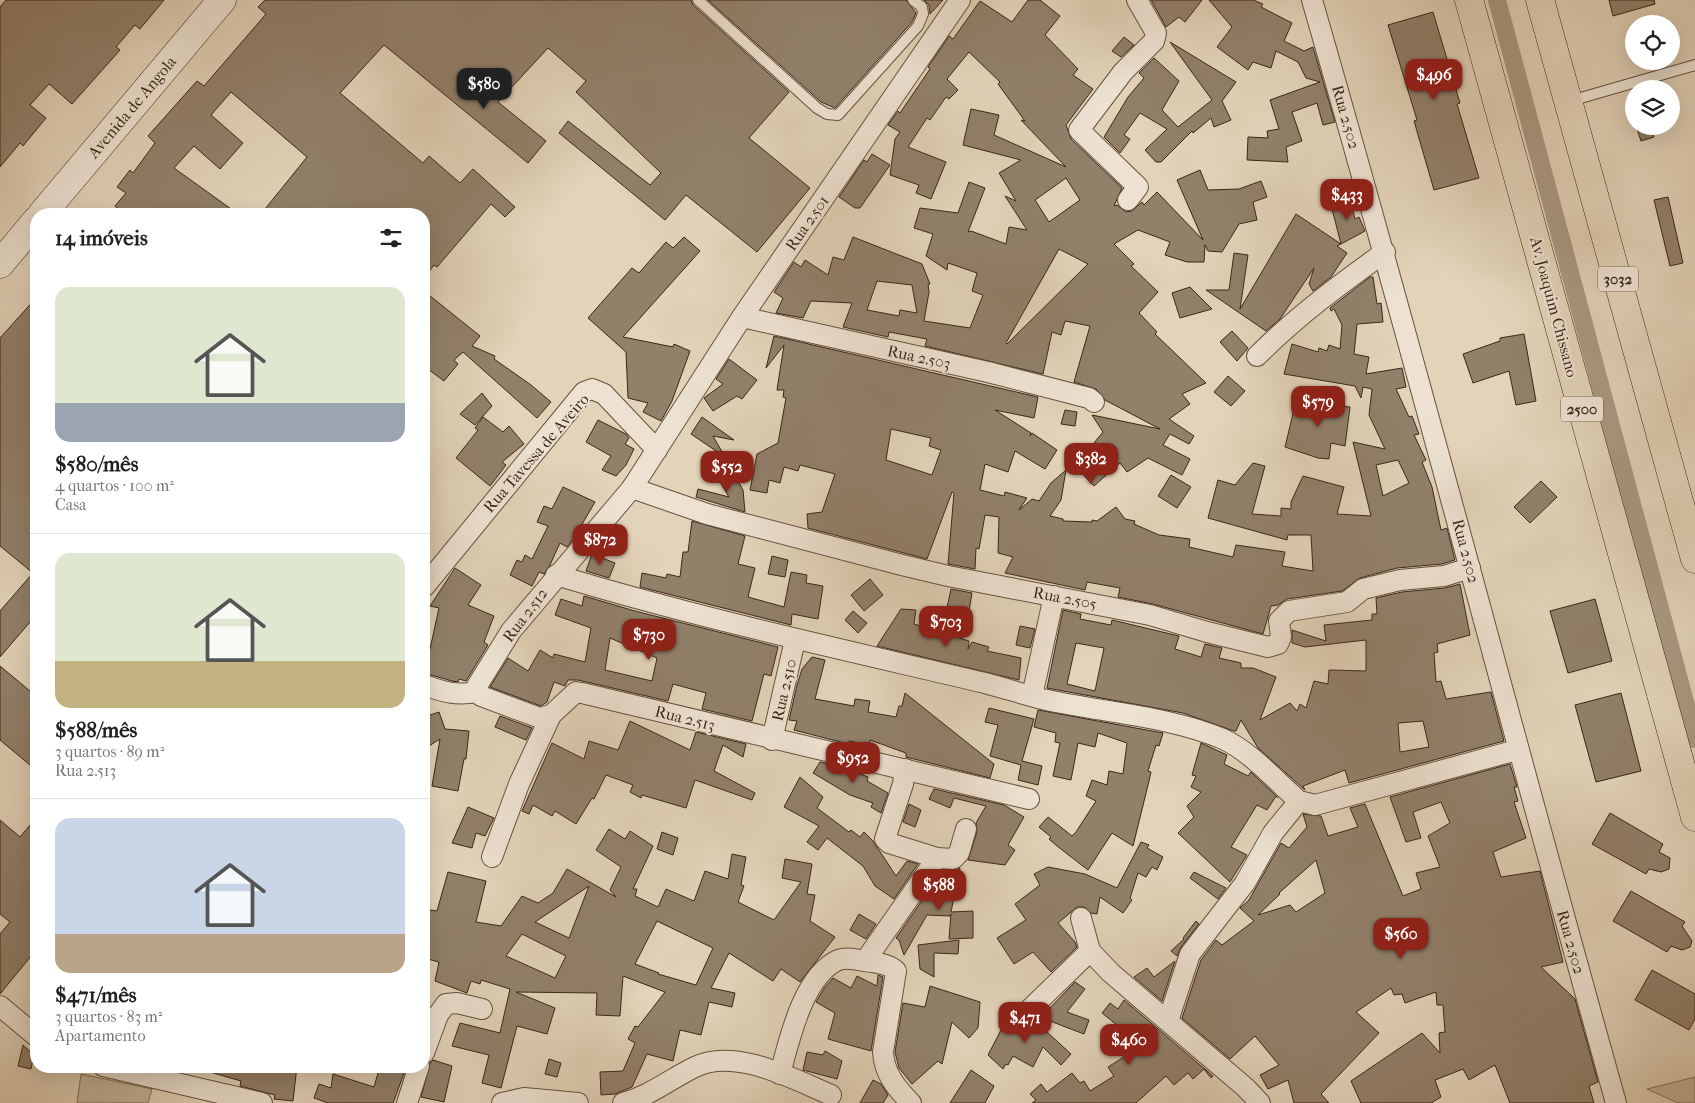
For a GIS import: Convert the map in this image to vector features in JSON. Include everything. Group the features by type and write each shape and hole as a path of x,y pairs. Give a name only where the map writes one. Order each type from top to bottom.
{"main road":[{"name":"Avenida de Angola","path":"47,208 222,0"},
{"name":"Av. Joaquim Chissano","path":"1469,0 1695,817"},
{"name":"3032","path":"1540,0 1695,559"},
{"path":"0,264 30,228"}],"street":[{"name":"Rua 2.501","path":"657,450 742,317 960,0"},
{"path":"1128,200 1138,187 1079,130 1123,72 1154,41 1156,32 1137,0"},
{"name":"Rua 2.502","path":"1312,0 1385,252 1517,750 1616,1103"},
{"path":"1257,356 1288,325 1320,299 1385,252"},
{"name":"Rua 2.503","path":"742,317 988,372 1089,398 1094,402"},
{"name":"Rua Tavessa de Aveiro","path":"430,580 584,392 592,390 604,394 657,450"},
{"name":"Rua 2.512","path":"478,692 478,686 511,631 556,575 632,488 657,450"},
{"name":"Rua 2.505","path":"632,488 707,514 902,565 1150,615 1268,647 1278,644 1281,637 1280,621 1289,611 1347,602 1363,589 1379,584 1444,576 1470,568"},
{"path":"556,575 652,604 795,640 988,684 1032,696 1184,726 1222,739 1236,746 1300,801 1315,806 1517,750"},
{"path":"1032,696 1054,596"},
{"name":"Rua 2.510","path":"772,740 795,640"},
{"path":"430,687 445,693 463,695 478,692 481,696 540,718 551,715"},
{"name":"Rua 2.513","path":"551,715 576,692 582,693 772,740 1029,799"},
{"path":"492,857 519,784 551,715"},
{"path":"905,770 903,784 885,839 889,843 937,858 956,857 966,829"},
{"path":"1168,1021 1190,954 1245,883 1273,833 1300,801"},
{"path":"865,961 937,858"},
{"path":"1081,918 1090,951 1111,973 1239,1082 1260,1103"},
{"path":"1025,1014 1090,951"},
{"path":"780,1074 797,1013 807,994 826,970 837,960 848,958 865,961 892,967 896,971 883,1052 884,1064 886,1071 911,1103"},
{"path":"430,1032 438,1015 446,1004 457,1003 482,1009"},
{"path":"0,1006 30,1031"},
{"path":"623,1103 640,1099 697,1066 723,1060 738,1061 780,1074 831,1095"},
{"path":"130,1073 232,1099 262,1103"},
{"path":"407,1103 418,1073"},
{"path":"502,1103 524,1098 578,1103"}],"lane":[{"path":"698,0 817,108 832,115 838,115 845,110 918,26 923,14 922,7 913,0"},
{"path":"1569,101 1695,65"}],"shaded area":[{"path":"81,1074 152,1089 148,1103 77,1103"},
{"path":"1695,1077 1695,1103 1678,1103 1647,1089"}],"building":[{"path":"6,0 164,0 140,29 135,25 116,47 120,50 72,104 49,84 30,105 46,118 23,146 20,143 0,167 0,7"},
{"path":"265,0 691,0 693,5 789,92 749,138 810,188 757,252 686,195 665,220 559,133 568,121 650,185 661,173 576,92 586,81 548,48 498,102 546,141 528,163 384,45 340,93 423,163 429,156 460,183 473,169 515,207 505,217 491,204 437,267 434,265 430,270 430,208 266,208 307,157 231,92 211,115 243,143 220,169 194,146 174,168 230,208 118,208 115,206 126,193 117,187 130,170 133,173 155,143 148,136 197,81 204,86 266,14 258,7"},
{"path":"708,0 906,0 916,13 912,22 835,108 821,102"},
{"path":"924,0 943,0 930,14 929,5"},
{"path":"1028,0 1040,0 1060,16 1045,35 1078,69 1073,75 1093,89 1066,125 1071,139 1122,188 1114,206 1117,205 1126,212 1132,211 1142,202 1144,205 1157,192 1203,240 1177,180 1200,170 1208,190 1239,189 1261,181 1267,197 1253,202 1257,220 1239,224 1222,252 1208,251 1205,245 1204,262 1187,262 1165,255 1170,242 1138,230 1114,244 1134,264 1131,266 1158,292 1139,313 1157,332 1155,334 1206,383 1182,394 1190,404 1169,419 1194,436 1189,444 1170,434 1163,445 1190,459 1182,475 1148,458 1127,472 1120,463 1094,486 1075,466 1103,432 1092,415 1160,429 1105,400 1096,389 1074,382 1090,326 1065,321 1061,335 1052,332 1043,374 925,346 927,339 889,332 888,337 843,327 852,303 811,301 803,318 776,313 783,298 774,292 794,262 801,267 805,260 828,275 833,257 844,260 853,237 922,264 930,284 928,284 929,292 924,321 970,328 983,295 972,291 977,273 948,263 947,270 926,256 933,234 914,228 920,208 958,213 969,182 985,188 968,232 971,231 1006,244 1009,227 1027,230 1005,196 1016,201 999,173 1021,160 963,145 971,109 999,115 994,135 1066,167 1021,120 1025,121 998,84 1000,82 969,52 947,79 958,90 949,99 946,97 930,120 927,118 908,147 946,162 931,199 916,193 919,185 890,175 895,139 900,132 888,125 898,111 900,113 930,69 928,67 949,36 953,39 980,1 1012,22","holes":["1066,178 1080,200 1049,222 1035,200","1059,249 1088,264 1007,344","877,281 912,285 917,313 900,310 899,316 867,310"]},
{"path":"1151,0 1202,0 1185,22 1179,17 1166,27"},
{"path":"1209,0 1253,0 1263,4 1261,7 1292,23 1284,41 1304,51 1313,47 1335,122 1323,125 1317,103 1292,112 1302,141 1286,147 1288,162 1247,160 1248,137 1268,138 1267,131 1279,129 1270,100 1320,82 1306,78 1298,62 1276,51 1271,68 1253,62 1248,70 1217,47 1232,27"},
{"path":"1609,0 1654,0 1655,4 1613,16"},
{"path":"1433,12 1460,103 1457,104 1479,178 1434,190 1414,121 1417,120 1388,25"},
{"path":"1124,37 1134,45 1121,57 1112,51"},
{"path":"1170,42 1236,82 1222,101 1231,120 1214,127 1211,118 1193,133 1192,131 1161,162 1156,162 1145,150 1167,129 1140,113 1124,135 1130,139 1120,153 1104,137 1128,97 1144,78 1139,73 1154,58 1179,81 1162,110 1178,127 1212,100"},
{"path":"1639,135 1653,135 1654,137 1641,141"},
{"path":"872,154 890,165 860,208 855,208 839,197 864,160 867,162"},
{"path":"1668,197 1683,263 1670,266 1654,200"},
{"path":"1350,199 1355,219 1359,217 1365,231 1341,244 1331,205"},
{"path":"1296,214 1341,244 1337,246 1347,253 1331,277 1313,291 1309,284 1314,268 1280,319 1266,331 1206,290 1229,290 1234,253 1248,255 1240,309"},
{"path":"684,237 700,251 623,337 673,347 674,344 690,351 672,401 661,421 643,412 648,403 628,398 626,352 588,318 632,268 639,273 666,242 673,248"},
{"path":"1370,277 1373,277 1377,304 1381,303 1383,322 1357,324 1354,354 1369,357 1366,374 1402,368 1406,387 1396,389 1409,417 1412,416 1419,434 1414,435 1426,460 1422,462 1432,487 1441,530 1447,528 1455,560 1442,564 1397,568 1360,578 1342,591 1287,599 1278,605 1271,606 1263,634 1153,604 1118,597 1120,588 1087,582 1085,590 1005,573 1013,557 998,553 999,517 985,515 979,549 976,548 975,569 948,564 954,493 952,492 927,559 808,528 807,514 822,512 835,474 800,465 798,471 784,467 780,483 769,480 767,493 750,490 757,454 778,443 786,398 783,397 784,390 777,390 784,345 766,368 774,336 1038,397 1034,418 995,410 1031,433 1030,436 1032,433 1057,450 1045,469 1015,451 1008,472 985,464 980,490 1004,496 1005,492 1027,498 1019,510 1032,499 1039,501 1051,483 1066,470 1061,500 1050,516 1063,519 1063,521 1092,522 1092,520 1097,521 1116,507 1125,519 1135,521 1134,524 1159,535 1190,539 1189,547 1233,557 1236,545 1285,552 1282,566 1313,571 1311,535 1288,535 1287,540 1208,518 1218,480 1235,485 1253,463 1265,466 1252,514 1281,516 1281,508 1291,509 1291,502 1303,476 1344,487 1337,514 1371,516 1353,442 1385,449 1369,415 1372,389 1363,387 1361,398 1355,386 1284,374 1292,344 1318,352 1319,348 1327,351 1329,345 1340,349 1342,325 1334,309 1331,311 1330,308","holes":["891,429 931,438 929,446 941,450 932,475 886,460","1398,460 1409,483 1383,496 1376,465"]},
{"path":"1190,287 1212,309 1180,318 1172,293"},
{"path":"430,296 480,336 472,346 495,356 494,359 531,385 551,402 537,418 463,352 454,360 458,364 444,381 430,370"},
{"path":"30,305 30,571 0,546 0,338"},
{"path":"1232,331 1248,348 1237,361 1220,342"},
{"path":"1524,334 1536,401 1516,405 1509,371 1473,383 1463,354 1500,341 1500,338"},
{"path":"729,359 757,380 742,399 737,396 713,411 704,398 723,384 716,379"},
{"path":"1228,376 1245,391 1231,406 1214,392"},
{"path":"482,393 492,406 475,425 460,414"},
{"path":"1296,401 1350,407 1345,446 1331,443 1329,459 1318,458 1285,447"},
{"path":"1065,410 1077,412 1075,426 1061,424"},
{"path":"483,417 503,432 509,426 524,444 502,462 506,465 490,486 456,458 478,430 475,428"},
{"path":"702,417 734,440 713,436 725,457 691,434"},
{"path":"598,420 626,434 629,438 625,444 634,449 626,465 616,476 602,470 611,456 586,442"},
{"path":"731,469 743,490 745,512 696,497 698,489 729,497 717,477"},
{"path":"1171,475 1191,487 1177,508 1158,496"},
{"path":"1541,481 1557,497 1530,523 1514,507"},
{"path":"563,487 595,502 574,538 567,547 560,543 550,565 544,574 539,572 532,586 510,575 517,560 522,562 525,555 532,559 548,526 537,522 544,506 552,509"},
{"path":"692,521 745,536 738,564 755,568 748,597 784,607 791,572 807,575 806,583 823,586 818,619 792,614 791,625 640,587 642,573 666,578 667,574 680,577 683,552 688,552"},
{"path":"592,554 615,563 609,578 586,571"},
{"path":"772,556 788,560 785,577 768,574"},
{"path":"455,568 481,585 468,605 494,616 484,642 488,645 466,681 459,679 458,682 452,681 430,675 430,649 439,608 430,606"},
{"path":"30,576 30,622 0,657 0,611"},
{"path":"870,579 883,595 864,611 851,595"},
{"path":"1460,584 1470,635 1437,644 1438,652 1434,653 1436,682 1441,681 1446,699 1491,692 1504,741 1349,783 1345,770 1303,786 1305,790 1258,748 1241,720 1236,731 1234,731 1183,713 1047,688 1063,610 1081,614 1080,619 1111,625 1112,620 1179,636 1175,649 1201,657 1205,644 1222,648 1219,658 1241,663 1241,668 1253,668 1276,677 1260,720 1290,703 1297,711 1300,704 1306,708 1314,681 1328,684 1329,670 1366,671 1366,640 1305,647 1292,643 1292,630 1326,641 1324,625 1372,620 1372,614 1377,614 1376,598 1402,592 1445,588","holes":["1076,643 1104,648 1095,691 1067,684","1423,721 1429,747 1400,752 1398,723"]},
{"path":"951,589 972,593 967,623 944,622"},
{"path":"584,596 635,611 778,647 771,676 764,674 752,721 702,709 706,693 673,684 668,701 578,680 568,680 565,686 554,682 547,702 541,706 490,687 508,658 528,671 540,650 553,658 554,654 585,662 591,628 555,615 561,599 582,606","holes":["610,638 657,658 652,681 605,670"]},
{"path":"1595,599 1612,661 1568,673 1550,611"},
{"path":"901,609 916,610 914,624 969,641 968,649 972,642 989,647 987,651 1021,658 1019,680 877,646"},
{"path":"853,611 867,623 858,633 845,620"},
{"path":"1020,626 1035,629 1030,648 1016,645"},
{"path":"812,657 825,660 815,699 854,706 855,699 870,701 868,712 896,717 899,706 902,706 905,693 994,764 990,778 906,757 906,753 870,740 870,745 849,741 848,744 794,730 797,721 789,720 797,685 802,669"},
{"path":"0,666 30,691 30,765 0,740"},
{"path":"1621,693 1641,771 1596,782 1575,705"},
{"path":"989,708 1034,719 1022,761 1042,766 1038,785 1018,780 1021,765 990,756 998,725 985,722"},
{"path":"1038,710 1163,733 1159,746 1156,745 1148,771 1151,772 1133,846 1112,833 1088,870 1049,839 1051,837 1039,827 1048,817 1072,836 1096,801 1086,796 1092,780 1107,785 1109,771 1123,774 1127,743 1098,733 1095,747 1078,743 1071,780 1053,776 1060,743 1055,742 1056,733 1034,727"},
{"path":"439,712 445,729 469,731 466,759 464,759 458,791 432,786 440,739 430,745 430,715"},
{"path":"500,716 532,728 526,740 495,727"},
{"path":"630,721 690,750 696,732 746,744 743,757 723,745 714,771 755,793 752,800 695,780 686,808 642,795 641,798 630,792 633,785 606,775 594,799 592,798 576,824 555,811 552,816 533,805 529,814 522,811 552,743 584,759 589,741 618,750"},
{"path":"1201,743 1227,755 1224,764 1248,776 1251,772 1276,796 1267,810 1257,805 1231,847 1247,855 1230,882 1178,833 1194,817 1187,806 1201,792 1191,787 1196,776 1192,775"},
{"path":"820,762 843,767 868,777 867,781 888,793 881,813 871,807 873,803 850,795 813,773"},
{"path":"1510,764 1517,787 1514,787 1518,801 1514,802 1526,838 1493,852 1501,877 1540,871 1563,962 1541,967 1575,999 1598,1082 1589,1086 1594,1103 1510,1103 1495,1065 1469,1080 1463,1069 1435,1080 1441,1097 1431,1103 1361,1103 1351,1081 1422,1033 1440,1053 1439,1033 1445,1032 1443,1005 1437,1005 1436,992 1405,1003 1402,994 1394,995 1391,988 1356,1012 1379,1033 1321,1094 1329,1103 1294,1103 1288,1080 1268,1089 1260,1075 1279,1065 1255,1036 1230,1059 1182,1018 1201,960 1216,940 1222,945 1254,921 1240,908 1249,900 1281,843 1289,848 1307,827 1303,814 1321,816 1328,836 1358,827 1350,808 1365,804 1403,896 1421,889 1416,873 1440,867 1428,836 1450,823 1441,802 1413,812 1421,838 1406,842 1390,797","holes":["1316,860 1325,893 1296,912 1290,905 1258,915 1279,893"]},
{"path":"800,777 823,797 817,808 849,832 851,830 860,837 864,832 873,841 896,876 907,861 918,864 894,899 875,886 863,866 827,838 818,850 807,842 819,826 784,807"},
{"path":"934,789 1004,805 1024,817 1008,845 1015,850 1005,865 968,860 977,832 976,823 986,806 954,798 950,808 929,799"},
{"path":"909,804 921,810 915,827 903,822"},
{"path":"468,807 494,818 485,836 476,833 472,848 452,843"},
{"path":"1610,813 1663,844 1659,852 1670,858 1669,869 1661,872 1649,869 1646,874 1592,844"},
{"path":"0,820 20,837 30,825 30,957 0,994 0,934 10,922 0,914"},
{"path":"609,829 625,839 630,831 653,846 633,889 637,889 635,896 658,907 666,889 694,901 705,871 728,879 732,854 746,857 741,885 744,886 738,902 774,920 801,882 782,878 785,859 812,864 807,894 815,895 810,921 835,937 800,982 781,969 773,981 729,953 711,988 735,993 732,1007 709,1002 701,1035 680,1030 673,1061 647,1054 632,1087 615,1094 601,1095 600,1072 623,1071 635,1043 628,1039 635,1026 638,1027 665,992 623,976 620,1016 596,1015 597,993 516,992 555,1008 547,1034 517,1026 501,1088 482,1083 489,1055 452,1046 460,1023 500,1033 510,989 481,980 480,984 471,981 467,993 435,981 439,962 430,960 430,910 437,911 448,872 486,881 476,922 501,926 522,896 538,903 553,893 567,869 616,897 610,890 621,867 596,850","holes":["589,886 569,938 535,922","657,921 713,948 696,985 658,974 635,964","522,934 566,956 555,978 506,956"]},
{"path":"662,832 678,838 673,855 657,849"},
{"path":"1141,842 1149,845 1147,848 1163,857 1157,870 1152,867 1146,877 1138,873 1130,898 1132,900 1123,913 1100,897 1097,914 1091,913 1084,907 1077,907 1058,923 1075,942 1077,947 1051,972 1033,952 1014,964 997,938 1026,920 1015,904 1040,885 1034,874 1048,867 1085,874 1117,888"},
{"path":"960,868 951,912 973,911 973,938 949,939 951,914 950,916 927,915 904,955 899,940 896,938 943,870"},
{"path":"1194,872 1226,888 1218,899 1190,878"},
{"path":"1631,891 1685,922 1682,926 1692,941 1690,947 1682,950 1671,946 1667,952 1613,921"},
{"path":"859,914 876,924 866,939 850,930"},
{"path":"1196,921 1199,924 1181,947 1177,956 1171,951 1184,939"},
{"path":"959,940 958,954 934,953 934,977 920,969 918,945"},
{"path":"1175,961 1162,1001 1134,977 1147,968 1154,977"},
{"path":"1652,970 1695,994 1695,1019 1689,1030 1635,1000"},
{"path":"878,975 883,977 871,1051 828,1039 835,1013 816,1002 825,987 833,978 851,988 857,976 877,986"},
{"path":"1075,982 1085,989 1067,1012 1089,1020 1084,1034 1050,1021 1045,1013"},
{"path":"930,986 980,1002 978,1028 969,1038 952,1022 942,1064 938,1061 912,1084 899,1068 895,1052 903,1003 925,1007"},
{"path":"1124,1000 1213,1076 1211,1078 1204,1069 1193,1079 1188,1073 1174,1085 1166,1076 1136,1103 1032,1103 1036,1100 1030,1094 1041,1084 1047,1092 1072,1073 1080,1083 1084,1081 1090,1091 1114,1076 1108,1067 1135,1050 1124,1039 1128,1034 1102,1013 1110,1003 1118,1009"},
{"path":"1013,1007 1015,1008 1013,1016 1017,1023 1027,1026 1035,1021 1071,1054 1061,1065 1043,1047 1033,1067 1013,1056 1008,1065 1006,1064 1003,1069 988,1055"},
{"path":"23,1045 30,1051 30,1069 18,1066"},
{"path":"825,1051 842,1061 837,1079 803,1070 807,1052 823,1055"},
{"path":"549,1059 561,1063 557,1077 545,1074"},
{"path":"433,1060 452,1066 444,1102 421,1097 427,1073 430,1073 430,1063"},
{"path":"971,1070 994,1086 985,1103 950,1103"},
{"path":"213,1073 296,1073 293,1101 274,1099 275,1095 240,1086 241,1081"},
{"path":"378,1073 404,1073 393,1103 328,1103 314,1098 319,1084 331,1088 333,1074 374,1087"},
{"path":"873,1080 881,1084 888,1095 883,1103 860,1103"}],"waterway":[{"path":"1497,0 1695,739"}]}
